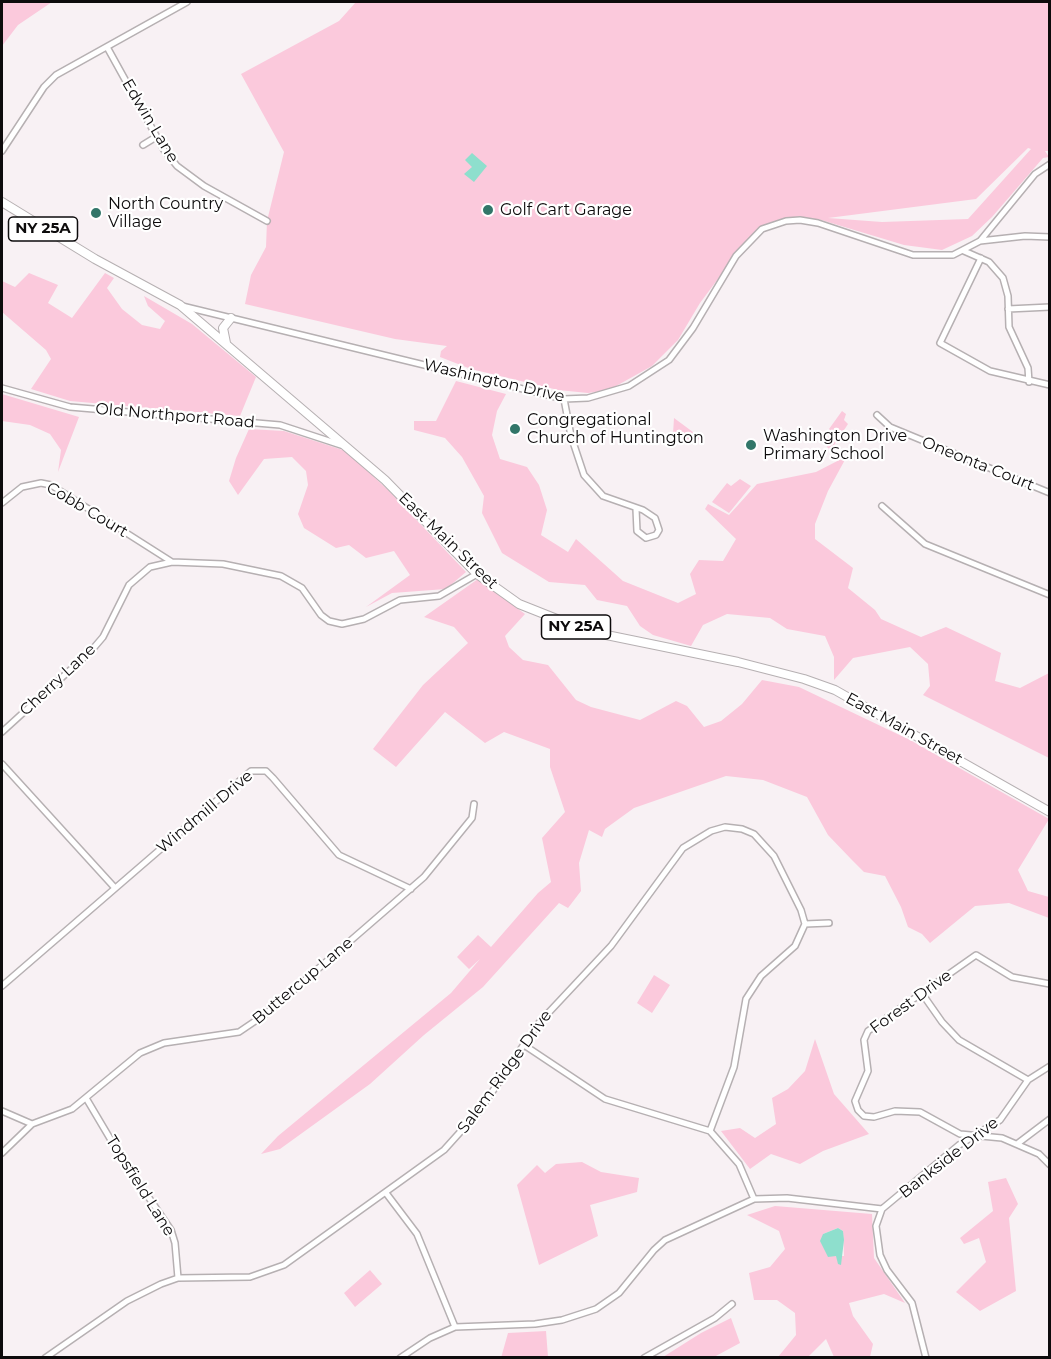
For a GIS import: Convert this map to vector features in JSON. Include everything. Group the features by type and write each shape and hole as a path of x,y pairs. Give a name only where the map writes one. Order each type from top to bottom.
{"main road":[{"name":"East Main Street","path":"2,202 95,260 180,305 386,480 477,574 519,604 587,631 738,662 804,679 835,690 1050,812"},
{"path":"227,344 223,328 231,318"}],"street":[{"path":"2,151 44,87 56,75 187,2"},
{"name":"Edwin Lane","path":"107,47 156,137 177,166 186,174 267,221"},
{"path":"143,145 156,137"},
{"name":"Washington Drive","path":"180,305 564,399 588,398 614,392 651,374 669,360 693,328 736,256 762,228 786,221 800,220 818,223 913,255 936,257 964,251 980,241 1035,174 1050,164"},
{"path":"980,241 1025,236 1050,237"},
{"path":"964,251 989,262 1003,278 1009,327 1028,368 1029,382"},
{"path":"981,258 940,344 990,370 1029,382 1050,385"},
{"path":"1008,309 1050,307"},
{"name":"Old Northport Road","path":"2,388 70,408 280,425 349,448"},
{"path":"564,399 571,436 584,475 603,496 636,509 655,518 659,530 656,535 646,538 640,536 636,525 636,509"},
{"name":"Oneonta Court","path":"877,415 890,428 1050,493"},
{"name":"Cobb Court","path":"2,503 22,487 41,483 51,485 172,562"},
{"path":"882,506 925,544 1050,595"},
{"name":"Cherry Lane","path":"2,732 91,651 107,631 122,596 138,576 150,567 172,562 235,565 281,576 302,588 321,615 329,621 342,624 364,619 400,600 439,596 477,574"},
{"path":"2,764 115,888"},
{"name":"Windmill Drive","path":"2,986 250,771 258,769 273,778 339,855 411,889"},
{"name":"Buttercup Lane","path":"2,1153 32,1124 59,1115 86,1098 126,1062 154,1046 224,1036 252,1024 411,889 472,818 474,804"},
{"name":"Salem Ridge Drive","path":"45,1358 127,1301 178,1278 250,1277 275,1269 302,1254 444,1150 464,1131 550,1008 581,980 611,946 673,859 683,848 711,831 725,827 742,829 765,844 801,910 805,924"},
{"path":"710,1131 734,1067 746,999 761,976 788,956 805,924 829,923"},
{"name":"Forest Drive","path":"1050,984 1012,978 976,955 867,1031 864,1040 868,1071 855,1101 858,1110 864,1116 874,1117 895,1111 920,1112 960,1134 981,1134 1017,1144 1039,1155 1050,1165"},
{"path":"921,992 942,1022 959,1040 1028,1080"},
{"path":"524,1045 605,1099 710,1131 739,1164 754,1199"},
{"name":"Bankside Drive","path":"926,1358 912,1303 887,1270 880,1255 876,1226 882,1209 959,1145 981,1134 1000,1120 1028,1080 1050,1066"},
{"name":"Topsfield Lane","path":"86,1098 121,1157 171,1230 175,1243 178,1278"},
{"path":"2,1112 32,1124"},
{"path":"1017,1144 1050,1119"},
{"path":"386,1193 417,1234 455,1327"},
{"path":"400,1358 430,1338 455,1327 535,1324 562,1320 596,1309 619,1293 665,1240 754,1199 787,1198 882,1209"},
{"path":"644,1358 710,1321 732,1304"}],"shaded area":[{"path":"2,2 52,2 18,25 2,46"},
{"path":"356,2 1049,2 1050,151 1045,151 1049,157 1043,158 992,217 972,236 942,250 904,245 818,219 761,226 747,240 700,303 678,340 652,366 609,390 588,393 558,390 471,369 440,357 441,351 447,346 395,339 245,304 251,275 266,247 267,221 284,152 241,74 339,21","holes":["1028,148 1031,149 968,219 882,222 828,218 976,199"]},
{"path":"472,153 487,166 474,182 464,174 472,167 465,160"},
{"path":"29,273 58,285 48,303 72,318 105,273 114,278 107,288 122,309 142,325 160,329 165,321 148,306 144,296 192,324 256,377 240,416 70,401 31,389 51,359 46,350 2,312 2,281 15,287"},
{"path":"456,381 506,394 497,411 492,435 500,459 527,467 539,485 547,510 541,535 568,552 576,539 623,581 678,603 696,594 690,574 699,560 723,561 736,539 705,509 708,504 729,515 757,484 816,472 847,456 828,491 815,524 815,539 853,568 848,588 875,610 881,619 921,637 946,627 1001,653 995,681 1020,688 1049,673 1049,758 923,695 930,686 928,664 910,647 853,658 834,680 834,657 825,636 787,629 770,618 727,614 703,625 691,646 653,635 640,626 627,606 597,600 585,585 549,582 502,553 482,513 484,496 462,457 445,438 414,430 414,421 436,421"},
{"path":"2,394 79,417 58,472 61,450 50,434 30,425 2,421"},
{"path":"842,411 846,414 844,420 848,424 831,450 827,447 828,437 835,435 829,429"},
{"path":"674,418 701,438 692,443 681,442 673,434"},
{"path":"249,429 284,431 346,451 388,490 466,572 446,589 392,593 366,607 410,575 394,551 366,558 349,545 336,548 304,528 298,514 308,485 306,471 292,457 264,459 238,495 229,481"},
{"path":"740,479 751,486 729,513 712,502 727,483 731,486"},
{"path":"478,579 525,614 505,636 509,647 523,660 548,665 576,700 591,707 640,720 676,701 687,706 704,727 721,721 742,704 762,680 799,687 910,740 1049,819 1018,870 1028,891 1049,897 1049,918 1009,903 975,906 930,943 922,934 908,927 901,907 885,876 864,872 851,859 828,835 807,797 763,780 726,776 634,808 605,829 602,837 589,830 579,863 581,891 568,908 559,903 483,987 424,1035 370,1084 280,1149 261,1154 278,1136 451,993 480,959 469,969 457,957 478,935 491,947 538,893 551,882 542,838 565,812 550,767 550,749 504,732 485,743 445,712 396,767 373,749 423,685 468,643 454,627 424,617"},
{"path":"654,975 670,985 652,1013 637,1003"},
{"path":"815,1039 834,1094 869,1134 823,1151 800,1164 771,1154 750,1169 721,1131 740,1128 755,1138 776,1124 772,1098 788,1089 805,1071"},
{"path":"582,1162 601,1172 639,1178 637,1192 590,1205 598,1236 539,1265 517,1185 537,1165 545,1173 556,1164"},
{"path":"1006,1178 1018,1204 1009,1218 1016,1291 980,1311 956,1292 986,1262 979,1238 964,1244 960,1238 993,1211 988,1182"},
{"path":"775,1206 872,1214 874,1258 905,1303 884,1294 849,1303 853,1316 873,1344 870,1357 834,1357 826,1339 808,1357 778,1357 796,1335 795,1313 777,1300 754,1300 749,1273 770,1267 785,1249 779,1231 747,1215","holes":["838,1228 843,1231 844,1256 836,1256 823,1234"]},
{"path":"838,1228 843,1231 844,1240 841,1265 838,1264 836,1256 828,1257 820,1241 823,1234"},
{"path":"370,1270 382,1284 355,1307 344,1293"},
{"path":"731,1318 740,1343 714,1357 663,1357 701,1333"},
{"path":"546,1331 548,1357 501,1358 508,1333"}],"place":[{"name":"Golf Cart Garage","path":"488,210"},
{"name":"North Country Village","path":"96,213"},
{"name":"Congregational Church of Huntington","path":"515,429"},
{"name":"Washington Drive Primary School","path":"751,445"}]}
